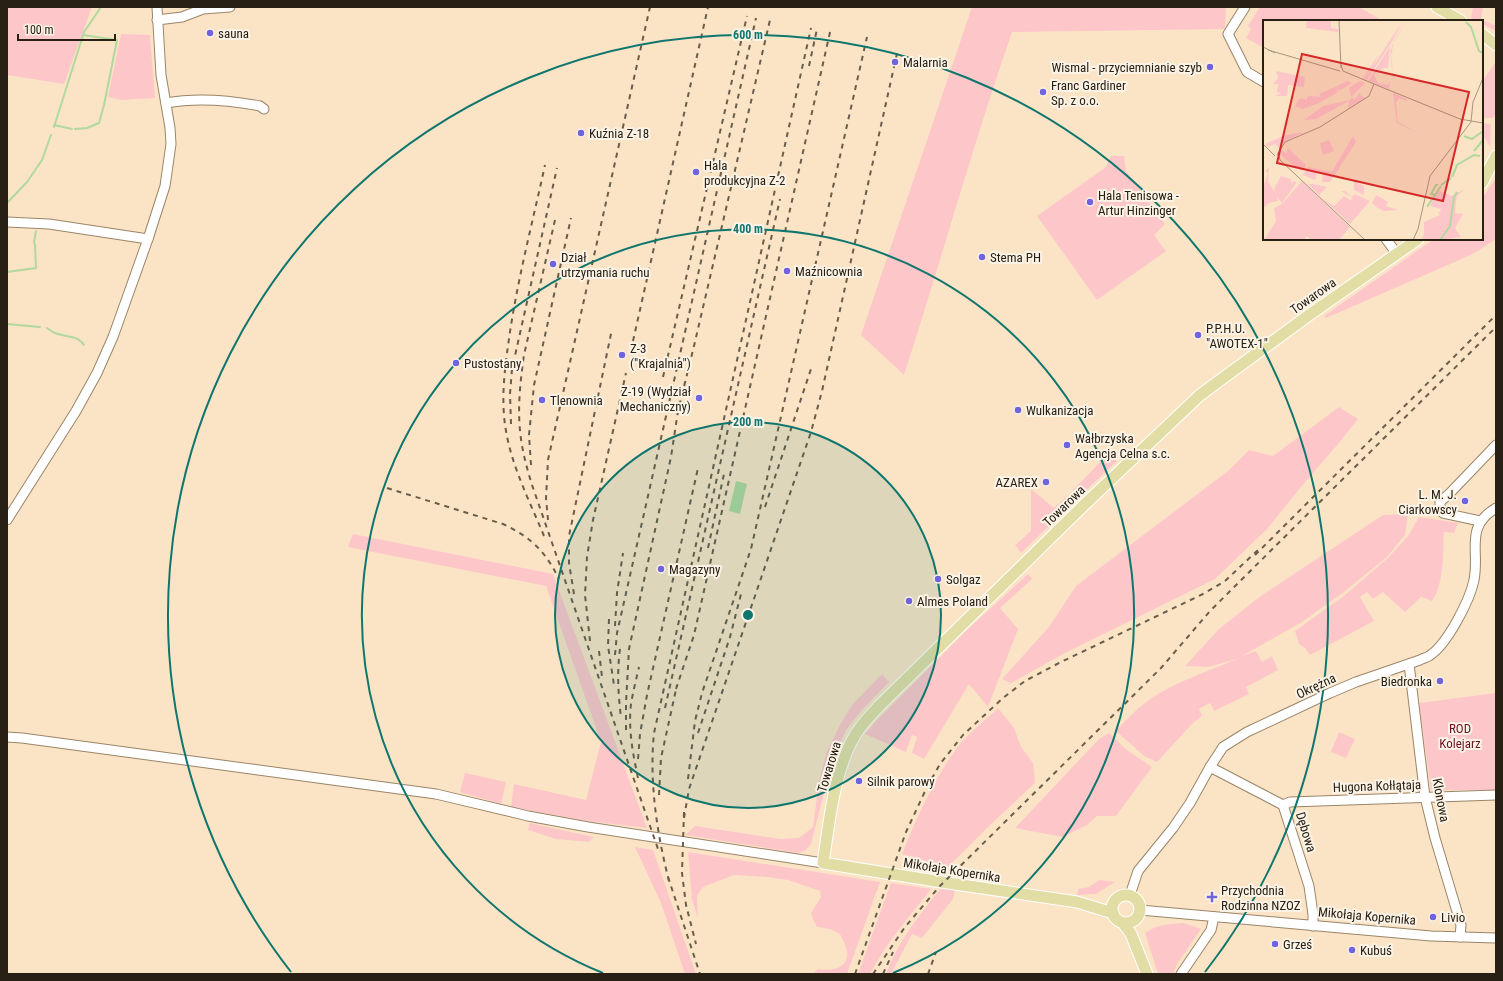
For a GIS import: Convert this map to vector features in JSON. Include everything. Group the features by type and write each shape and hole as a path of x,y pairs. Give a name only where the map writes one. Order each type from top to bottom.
{"main road":[{"path":"1437,7 1459,20"},
{"path":"1483,33 1496,38"},
{"path":"1483,34 1496,45"},
{"path":"1483,181 1496,156"},
{"name":"Towarowa","path":"823,863 832,807 846,752 858,730 879,706 1079,510 1200,395 1234,369 1417,240"},
{"name":"Mikołaja Kopernika","path":"823,863 1077,902 1113,913"},
{"path":"1130,895 1138,901 1138,915 1146,969 1130,933 1113,913 1112,907 1114,902 1121,896 1130,895"},
{"name":"Mikołaja Kopernika","path":"1077,902 1114,902"},
{"path":"1123,923 1129,923 1138,915"}],"street":[{"path":"7,520 76,411 97,373 113,337 166,186 171,144 170,128 161,75 156,7"},
{"path":"157,20 182,17 203,9 230,7"},
{"path":"1245,7 1228,34 1247,72 1263,81"},
{"path":"166,103 192,100 225,100 264,108"},
{"path":"7,222 50,224 148,239"},
{"path":"1387,240 1397,254"},
{"path":"1496,445 1440,502 1440,510 1443,513 1480,522 1489,512 1496,508"},
{"name":"Okrężna","path":"1130,895 1138,871 1173,828 1190,803 1223,747 1248,732 1337,690 1430,656 1460,616 1469,598 1474,579 1475,538 1480,522"},
{"name":"Klonowa","path":"1409,664 1426,796 1435,838 1461,925 1460,937"},
{"path":"7,738 33,739 436,794 528,816 588,827 823,863"},
{"name":"Dębowa","path":"1210,767 1283,805 1309,886 1313,926"},
{"name":"Hugona Kołłątaja","path":"1283,805 1290,802 1426,796 1496,795"},
{"name":"Mikołaja Kopernika","path":"1138,915 1214,917 1431,936 1496,938"},
{"path":"1181,974 1211,930 1214,917"}],"green space":[{"path":"7,7 92,7 64,84 7,75"},
{"path":"972,7 1226,7 1225,29 1012,32 904,375 861,335"},
{"path":"1260,7 1359,7 1381,20 1263,20 1263,47 1246,38 1251,29 1248,26"},
{"path":"1473,7 1483,7 1481,19 1496,26 1496,31 1483,24 1483,20 1475,20 1471,18"},
{"path":"121,34 150,35 155,98 121,100 108,97"},
{"path":"1496,62 1496,114 1493,118 1483,118 1483,80"},
{"path":"1483,123 1491,124 1490,147 1483,135"},
{"path":"1111,156 1124,156 1126,171 1165,224 1154,235 1166,251 1097,300 1037,216 1106,167"},
{"path":"1496,178 1496,239 1464,258 1326,318 1324,316 1433,240 1483,240 1483,197"},
{"path":"1339,407 1358,419 1267,529 1215,579 1063,654 1011,683 1002,679 1049,627 1076,586 1228,471 1249,450 1273,456"},
{"path":"1109,453 1117,461 1080,496 1073,490"},
{"path":"1031,489 1054,508 1067,496 1074,502 1021,553 1015,545 1031,531"},
{"path":"1408,514 1405,535 1387,557 1344,592 1302,622 1242,656 1256,651 1262,662 1272,656 1278,670 1246,687 1249,694 1214,711 1210,703 1199,709 1202,716 1192,724 1157,762 1144,756 1116,731 1141,706 1158,694 1188,679 1240,658 1209,667 1185,666 1219,629 1262,595 1383,515"},
{"path":"1419,517 1458,523 1454,533 1444,532 1441,578 1432,601 1421,597 1405,612 1383,592 1373,599 1367,592 1360,597 1374,621 1310,655 1305,648 1299,644 1295,631 1345,595 1389,557 1408,536"},
{"path":"353,534 553,574 647,828 587,821 511,807 514,784 586,800 601,742 546,586 348,547"},
{"path":"1028,574 1032,579 1000,608 1018,629 988,707 969,684 924,759 912,753 917,737 912,735 906,752 865,734 877,720 967,630"},
{"path":"882,674 889,682 861,711 846,730 833,757 811,844 806,850 798,853 685,835 695,826 781,839 799,838 813,827 819,781 827,751 852,705"},
{"name":"ROD Kolejarz","path":"1496,693 1496,790 1431,790 1419,703"},
{"path":"998,708 1014,728 1021,747 1033,763 1035,783 948,867 902,854 927,797 942,770 964,739"},
{"path":"1339,732 1355,739 1346,758 1331,752"},
{"path":"1109,733 1127,750 1152,767 1116,816 1097,816 1087,825 1063,837 1015,828 1099,739"},
{"path":"465,773 506,782 501,804 460,792"},
{"path":"530,823 594,837 589,842 556,839 528,830"},
{"path":"635,847 653,850 696,974 685,974 661,903"},
{"path":"688,852 880,882 847,974 812,974 818,969 828,970 838,968 845,962 847,957 845,944 840,934 830,929 817,927 814,922 811,913 821,897 820,891 788,880 734,875 703,887 697,896 698,918 692,900"},
{"path":"1099,880 1115,882 1096,894 1077,895 1078,889 1089,887"},
{"path":"891,883 931,889 891,941 870,974 858,974"},
{"path":"942,887 955,890 953,899 922,938 912,934 891,974 886,974 903,939"},
{"path":"1184,923 1201,929 1177,964 1173,974 1158,974 1145,933 1159,926"}],"shaded area":[{"path":"736,481 747,484 740,514 729,511"}],"waterway":[{"path":"54,127 84,32 101,7"},
{"path":"75,129 87,128 99,123 117,40 83,35"},
{"path":"54,125 72,129"},
{"path":"7,203 27,182 42,160 51,135"},
{"path":"7,272 36,268 34,242 36,231"},
{"path":"7,324 40,327"},
{"path":"47,328 52,332 78,339 84,345"}],"railway":[{"path":"548,520 546,498 548,460 650,7"},
{"path":"633,341 708,7"},
{"path":"663,377 747,16"},
{"path":"615,655 617,633 756,18"},
{"path":"626,730 629,649 671,457 678,411 770,20"},
{"path":"669,881 661,845 653,789 654,733 811,28"},
{"path":"676,689 694,635 831,28"},
{"path":"809,66 817,29"},
{"path":"688,779 695,721 702,693 751,549 867,37"},
{"path":"684,818 689,789 811,432 822,391 898,49"},
{"path":"544,536 512,458 504,420 503,399 504,378 515,300 545,165"},
{"path":"511,424 510,394 512,369 557,168"},
{"path":"665,708 780,199"},
{"path":"531,465 529,435 534,385 571,218"},
{"path":"555,220 524,355 519,408 522,445 531,482 658,849"},
{"path":"1255,555 1496,315"},
{"path":"873,974 905,927 939,887 1161,668 1210,611 1496,327"},
{"path":"574,594 569,563 569,536 612,329"},
{"path":"765,507 811,369"},
{"path":"590,641 585,595 587,557 593,520 626,373"},
{"path":"638,759 640,734 647,695 698,468"},
{"path":"708,548 724,474"},
{"path":"387,488 503,524 513,529 537,546 554,569 559,579"},
{"path":"855,974 906,832 927,787 940,764 963,735 1003,698 1025,681 1061,662 1203,594 1225,581 1258,550"},
{"path":"615,626 617,593 623,553"},
{"path":"698,733 730,637 741,594"},
{"path":"609,619 608,646 614,685"},
{"path":"620,649 618,683 621,717"},
{"path":"599,651 602,677"},
{"path":"638,778 633,751 630,713 639,667"},
{"path":"659,795 661,758 677,685"},
{"path":"684,812 682,873 686,905 696,944"},
{"path":"668,877 700,974"},
{"path":"883,974 893,952"},
{"path":"928,974 936,952"}],"place":[{"name":"sauna","path":"210,33"},
{"name":"Malarnia","path":"895,62"},
{"name":"Wismal - przyciemnianie szyb","path":"1210,67"},
{"name":"Franc Gardiner Sp. z o.o.","path":"1043,92"},
{"name":"Kuźnia Z-18","path":"581,133"},
{"name":"Hala produkcyjna Z-2","path":"696,172"},
{"name":"Hala Tenisowa - Artur Hinzinger","path":"1090,202"},
{"name":"Stema PH","path":"982,257"},
{"name":"Dział utrzymania ruchu","path":"553,264"},
{"name":"Maźnicownia","path":"787,271"},
{"name":"P.P.H.U. \"AWOTEX-1\"","path":"1198,335"},
{"name":"Z-3 (\"Krajalnia\")","path":"622,355"},
{"name":"Pustostany","path":"456,363"},
{"name":"Z-19 (Wydział Mechaniczny)","path":"699,398"},
{"name":"Tlenownia","path":"542,400"},
{"name":"Wulkanizacja","path":"1018,410"},
{"name":"Wałbrzyska Agencja Celna s.c.","path":"1067,445"},
{"name":"AZAREX","path":"1046,482"},
{"name":"L. M. J. Ciarkowscy","path":"1465,501"},
{"name":"Magazyny","path":"661,569"},
{"name":"Solgaz","path":"938,579"},
{"name":"Almes Poland","path":"909,601"},
{"name":"Biedronka","path":"1440,681"},
{"name":"Silnik parowy","path":"859,781"},
{"name":"Przychodnia Rodzinna NZOZ","path":"1212,897"},
{"name":"Livio","path":"1433,917"},
{"name":"Grześ","path":"1275,944"},
{"name":"Kubuś","path":"1352,950"}]}
